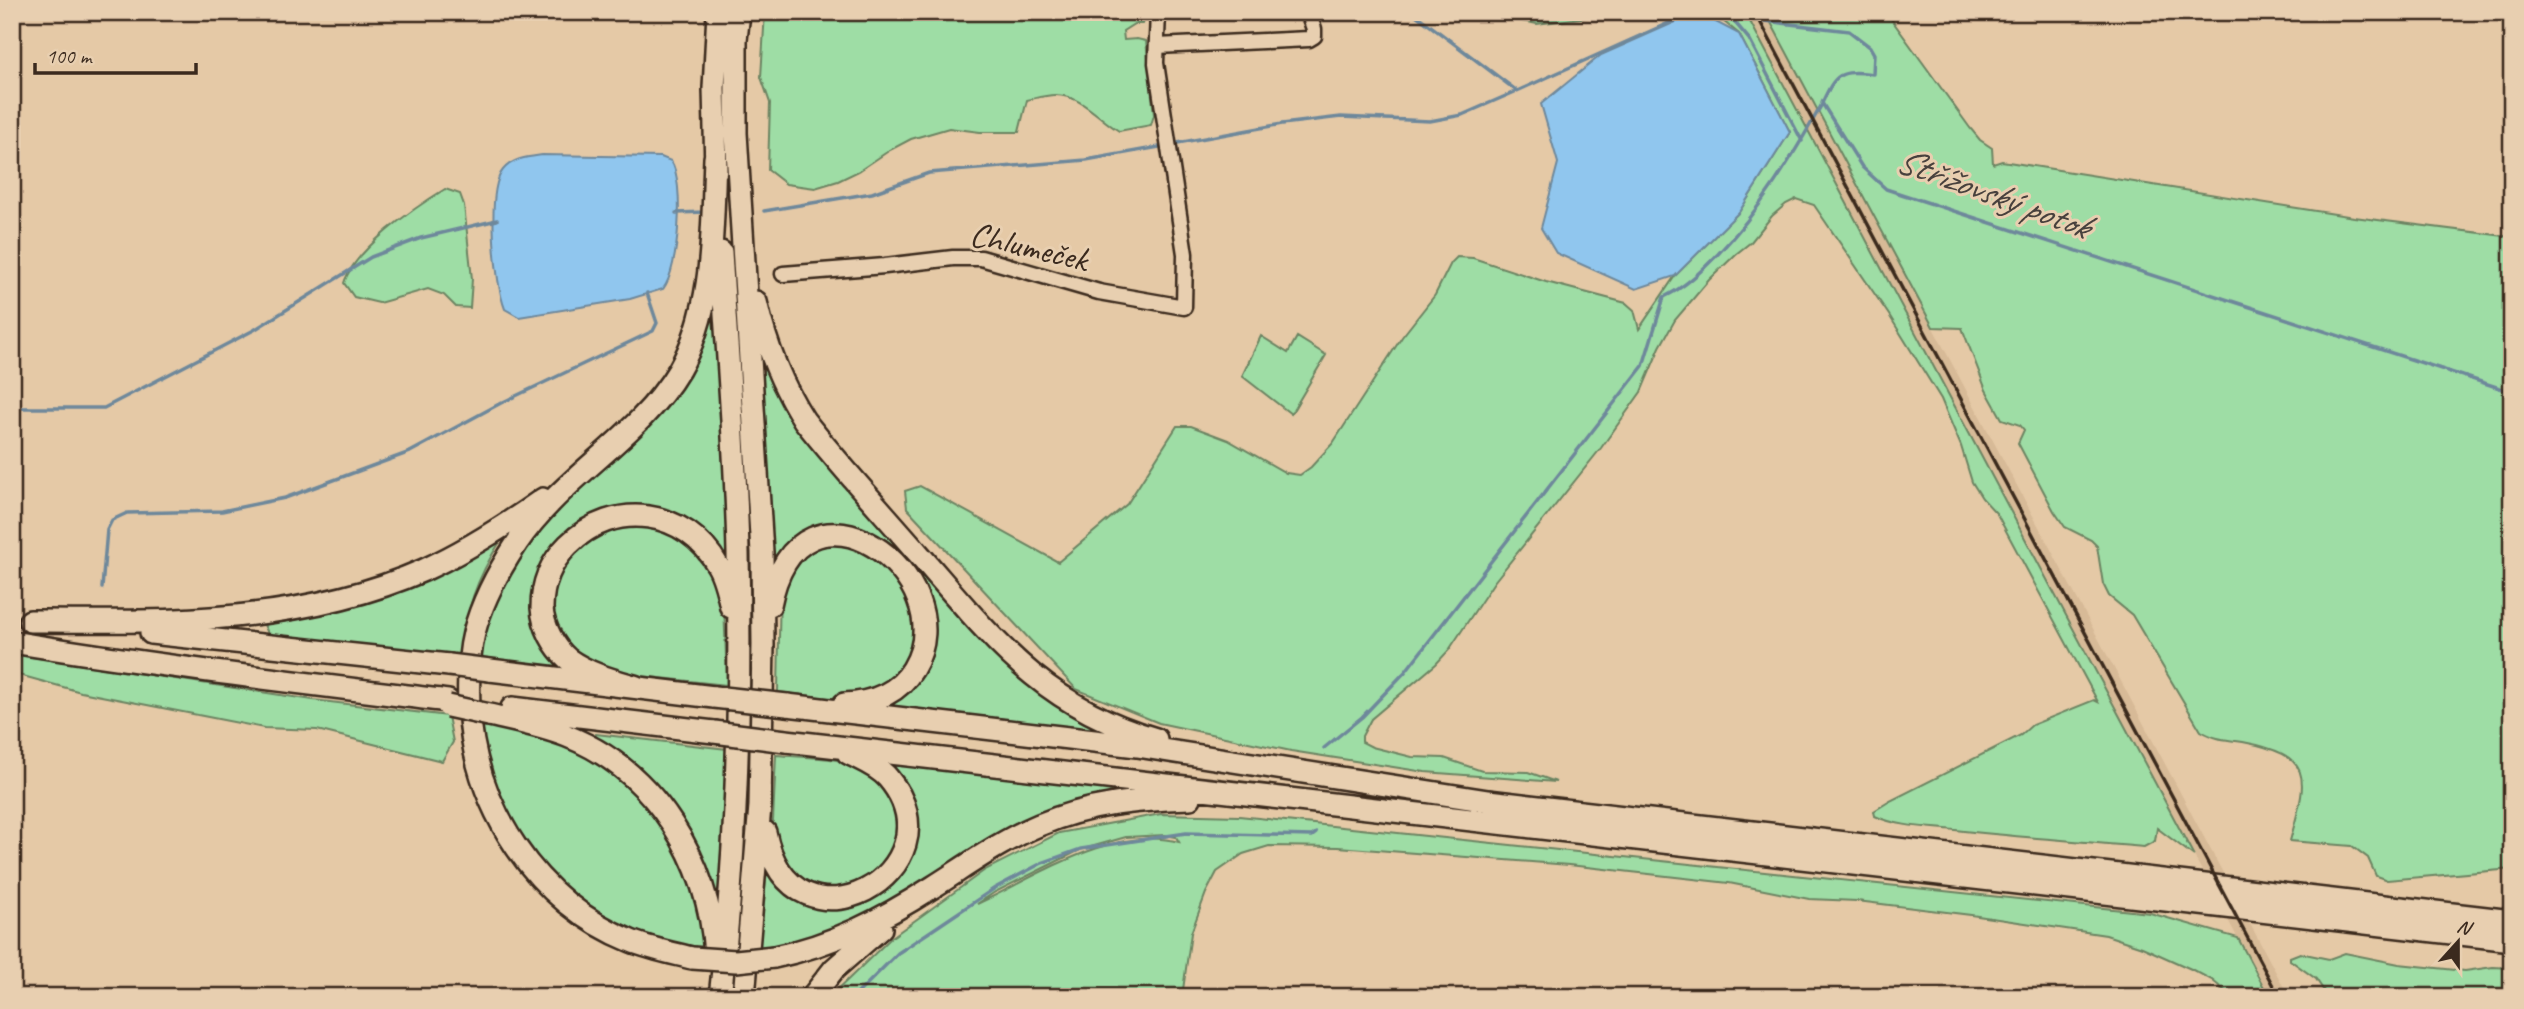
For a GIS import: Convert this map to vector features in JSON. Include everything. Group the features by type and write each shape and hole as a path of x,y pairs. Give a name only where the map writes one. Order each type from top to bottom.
{"highway":[{"path":"718,12 714,75 715,159 738,551 733,853 718,997"},
{"path":"739,12 736,40 736,133 762,552 763,645 760,806 744,997"},
{"path":"715,159 706,290 690,347 679,370 657,403 585,469 538,517 519,541 489,592 474,632 468,673 470,726 476,761 486,791 509,837 529,864 552,889 591,919 632,941 692,958 736,961 809,950 841,938 932,888 1012,838 1073,813 1106,804 1138,800 1253,795"},
{"path":"744,260 775,368 804,420 958,599 1022,667 1061,698 1081,710 1122,727 1165,741 1292,769"},
{"path":"21,621 211,619 292,610 354,595 401,579 459,552 515,519 585,469"},
{"path":"637,687 586,670 565,657 550,636 543,617 542,596 546,578 559,555 582,531 610,518 651,517 685,530 708,550 720,568 727,590 738,647"},
{"path":"763,645 774,585 782,565 793,551 819,536 847,535 864,539 878,547 901,569 916,597 922,622 921,648 917,662 898,687 884,696 854,704 787,705"},
{"path":"21,621 449,665 1137,746 1488,801 2512,921"},
{"path":"12,642 155,665 408,696 489,710 714,732 2512,940"},
{"path":"489,710 591,747 649,793 667,815 697,867 706,896 714,945 718,997"},
{"path":"760,806 772,858 789,884 801,892 816,897 837,898 860,894 883,879 892,871 905,844 907,830 903,803 888,777 837,747"},
{"path":"812,997 853,950 932,888"}],"street":[{"path":"1158,12 1157,46 1309,39 1314,36 1314,29 1308,12"},
{"name":"Chlumeček","path":"783,274 953,258 981,258 1099,292 1184,307 1182,230 1156,64 1157,46"}],"shaded area":[{"path":"1745,12 1765,12 2289,997 2269,997"}],"green space":[{"path":"765,12 1146,12 1142,24 1134,24 1123,31 1124,40 1146,41 1154,115 1151,125 1119,131 1082,103 1065,96 1045,96 1027,100 1019,132 980,132 949,128 911,139 838,181 815,188 786,184 768,170 770,103 761,77"},
{"path":"1477,12 1625,12 1537,24"},
{"path":"1712,12 1745,12 2194,856 2157,828 2155,841 2144,847 1914,826 1875,816 1874,811 1890,801 2021,735 2032,725 2094,700 2098,702 1997,514 1972,482 1961,446 1941,399 1889,315 1814,205 1796,199 1772,216 1751,242 1709,280 1675,320 1641,392 1601,448 1494,582 1449,650 1371,719 1362,736 1362,742 1372,747 1412,757 1444,758 1482,771 1528,772 1556,782 1425,772 1291,751 1159,723 1076,689 907,508 905,491 920,486 1058,562 1127,504 1177,426 1191,426 1228,440 1286,473 1300,475 1333,443 1402,337 1435,295 1451,263 1457,257 1473,258 1546,282 1626,303 1634,310 1639,329 1675,276 1739,212 1790,132 1739,34"},
{"path":"1768,12 1804,17 1827,12 1886,12 1970,128 1980,140 1992,148 1993,164 2002,161 2354,217 2512,237 2512,869 2387,880 2376,876 2368,858 2352,846 2290,841 2302,787 2301,774 2295,764 2284,755 2267,748 2217,738 2201,731 2132,615 2109,596 2103,584 2097,546 2065,527 2054,511 2018,443 2024,430 2020,425 2002,419 1986,390 1962,328 1933,327 1768,17"},
{"path":"445,189 460,194 464,205 472,279 470,308 456,307 444,295 428,289 379,303 354,297 344,283 360,257 402,218"},
{"path":"712,309 716,309 728,564 636,509 613,508 599,512 586,518 563,538 538,575 564,668 479,657 490,618 514,564 546,519 639,433"},
{"path":"1261,336 1288,353 1297,337 1326,355 1291,414 1242,376"},
{"path":"762,359 814,447 1097,726 1097,730 885,705 914,682 923,671 929,656 928,625 908,563 876,536 845,525 815,530 800,537 774,560 771,559"},
{"path":"631,521 674,531 703,554 724,604 727,685 612,673 588,665 555,634 548,597 551,580 585,536"},
{"path":"501,540 474,595 461,656 269,635 264,625 343,609 404,590"},
{"path":"846,540 897,573 917,623 912,660 881,691 837,699 778,692 780,586 810,546"},
{"path":"12,654 313,700 448,716 453,742 442,761 317,730 264,728 81,692 12,673"},
{"path":"478,721 570,744 629,783 678,841 712,951 681,946 623,926 597,911 549,873 529,849 500,802 491,777"},
{"path":"596,734 727,749 718,905 698,850 595,738"},
{"path":"776,755 836,760 859,767 877,779 899,805 896,857 858,890 802,888 772,843"},
{"path":"896,764 1148,792 1110,797 847,929 759,951 767,869 792,897 822,908 854,905 883,891 905,868 917,839 915,807 894,774"},
{"path":"1161,814 1239,816 2150,913 2238,938 2269,997 2232,997 2212,980 2191,969 2142,947 2106,935 1857,901 1809,899 1729,883 1569,865 1338,847 1269,846 1243,854 1217,872 1191,933 1182,997 1050,997 1048,991 1048,997 830,997 892,937 985,870 1059,833","holes":["1126,837 1176,837 1179,842 1154,838 1128,840 1101,847 1075,856 977,904 995,892 1080,850"]},
{"path":"2300,953 2329,959 2345,953 2399,964 2465,971 2493,967 2512,968 2512,997 2328,997 2316,979 2290,960 2290,957"}],"water":[{"path":"1680,20 1712,20 1739,34 1790,132 1739,212 1675,276 1636,289 1556,253 1541,228 1558,163 1541,104 1601,55"},
{"path":"542,155 661,157 671,161 678,187 678,225 673,264 663,289 630,299 519,317 505,309 495,260 494,216 498,181 503,170 511,163"}],"waterway":[{"name":"Střížovský potok","path":"1412,12 1517,91 1675,20 1731,17 1849,31 1870,47 1874,54 1873,74 1853,73 1840,76 1831,85 1822,103 1862,167 1886,189 2512,392"},
{"path":"1732,19 1749,39 1802,141"},
{"path":"1172,144 1282,124 1341,117 1430,121 1462,115 1517,91"},
{"path":"1324,748 1362,717 1405,672 1643,366 1664,297 1699,272 1734,237 1762,201 1822,104"},
{"path":"764,211 872,193 929,173 1086,160 1165,146"},
{"path":"676,213 706,212"},
{"path":"12,408 104,408 254,330 371,257 421,238 497,220"},
{"path":"102,588 107,530 112,520 127,513 222,511 285,498 410,452 501,403 653,331 657,323 647,293"},
{"path":"854,997 898,953 995,888 1042,863 1081,849 1186,833 1312,836 1316,833"}],"railway":[{"path":"1755,12 2279,997"}]}
